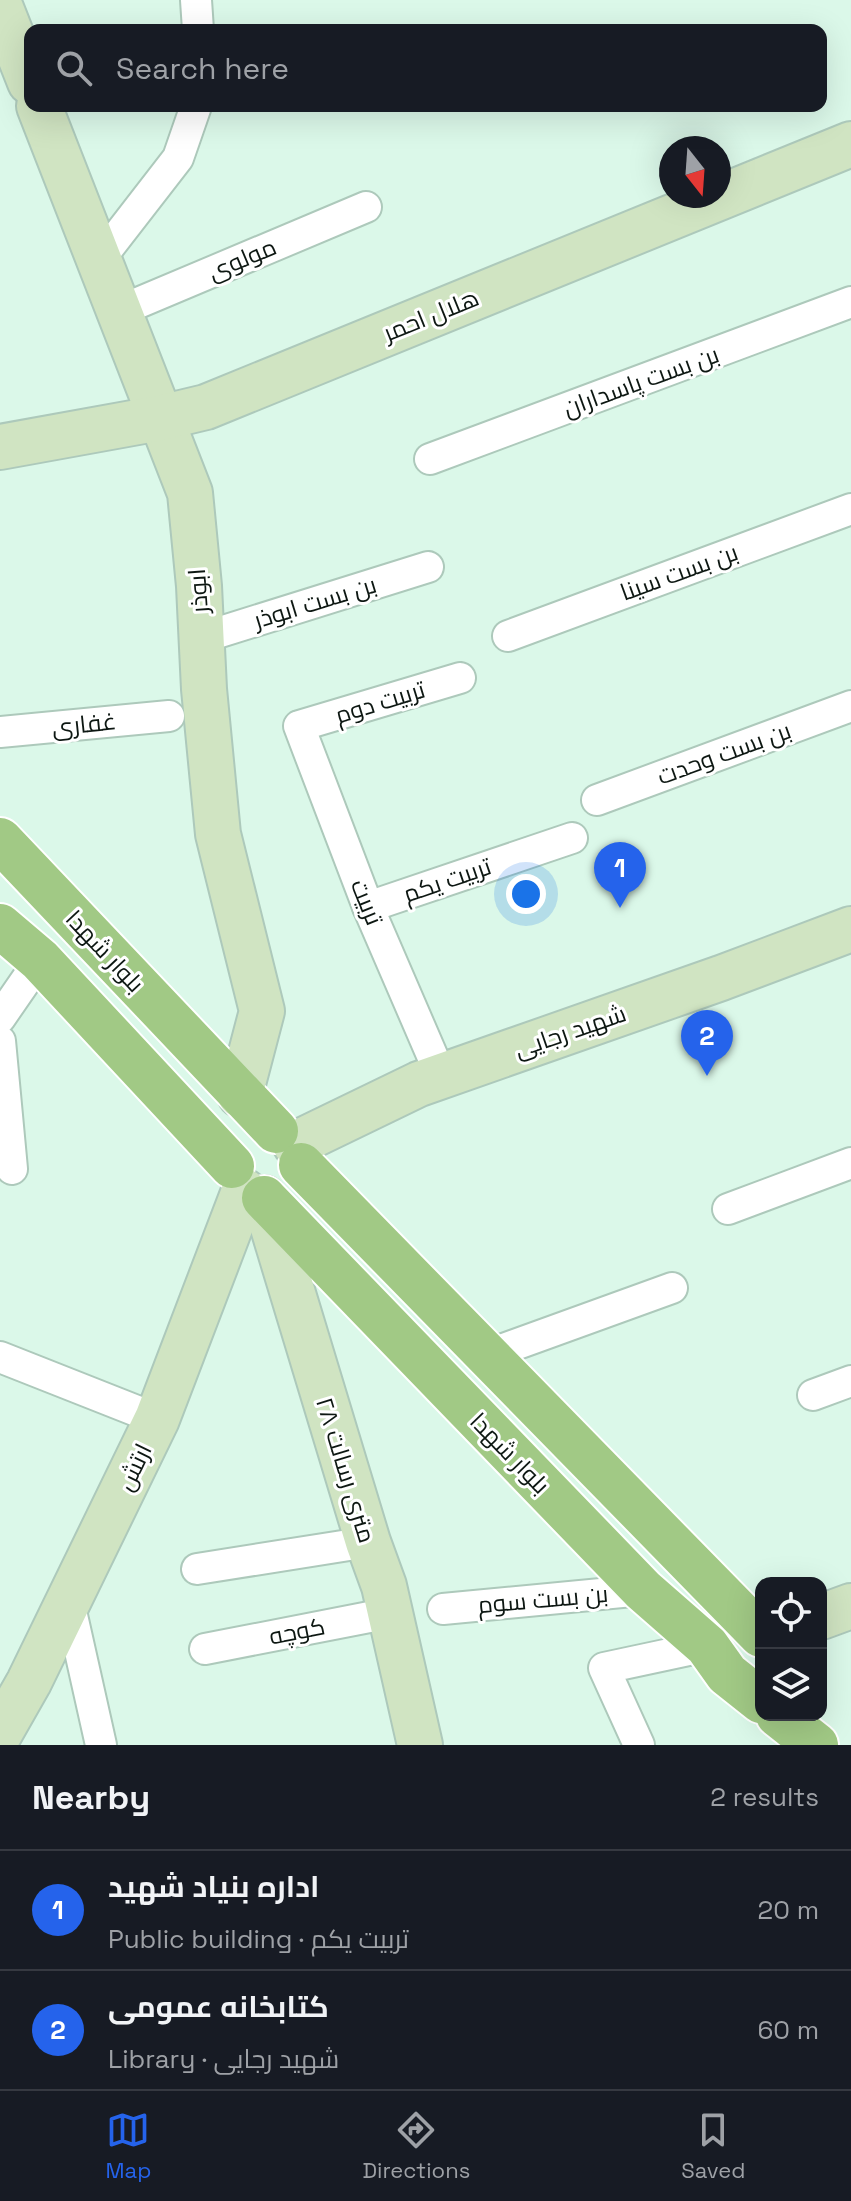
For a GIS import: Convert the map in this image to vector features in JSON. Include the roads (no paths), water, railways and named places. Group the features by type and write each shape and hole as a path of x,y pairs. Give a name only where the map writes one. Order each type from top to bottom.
{"main road":[{"name":"بلوار شهدا","path":"0,840 487,1355 755,1629"},
{"name":"بلوار شهدا","path":"12,941 643,1590 707,1646 727,1674 755,1696"},
{"path":"265,1130 291,1147 299,1176 285,1193 247,1185 232,1158 244,1138 253,1132 265,1130"},
{"path":"786,1721 816,1745"},
{"path":"816,1721 830,1745"}],"street":[{"path":"196,0 198,24"},
{"path":"0,6 24,67"},
{"name":"ابوذر","path":"41,112 190,493 218,834 262,1011 240,1095"},
{"path":"99,260 178,158 194,112"},
{"name":"هلال احمر","path":"0,447 206,407 851,144"},
{"name":"مولوی","path":"119,311 366,207"},
{"name":"بن بست پاسداران","path":"430,459 851,302"},
{"name":"بن بست سینا","path":"508,636 851,509"},
{"name":"بن بست ابوذر","path":"201,638 428,567"},
{"name":"تربیت دوم","path":"299,726 460,678"},
{"name":"بن بست وحدت","path":"597,800 851,706"},
{"name":"غفاری","path":"0,732 169,716"},
{"name":"تربیت","path":"299,726 368,907 441,1076"},
{"name":"تربیت یکم","path":"368,907 572,838"},
{"name":"شهید رجایی","path":"291,1147 419,1084 851,929"},
{"path":"0,1018 12,941"},
{"path":"0,1041 12,1169"},
{"path":"728,1209 851,1163"},
{"name":"ارتش","path":"0,1733 69,1602 157,1419 247,1185"},
{"name":"۲۸ متری رسالت","path":"247,1185 387,1600 420,1745"},
{"path":"487,1355 672,1288"},
{"path":"0,1357 157,1419"},
{"path":"813,1395 851,1381"},
{"path":"197,1569 368,1542"},
{"name":"بن بست سوم","path":"443,1609 643,1590"},
{"name":"کوچه","path":"205,1649 387,1600"},
{"path":"69,1602 101,1745"},
{"path":"827,1615 851,1606"},
{"path":"637,1745 604,1668 707,1646"}],"place":[{"name":"اداره بنیاد شهید","path":"620,908"},
{"name":"کتابخانه عمومی","path":"707,1076"}]}
